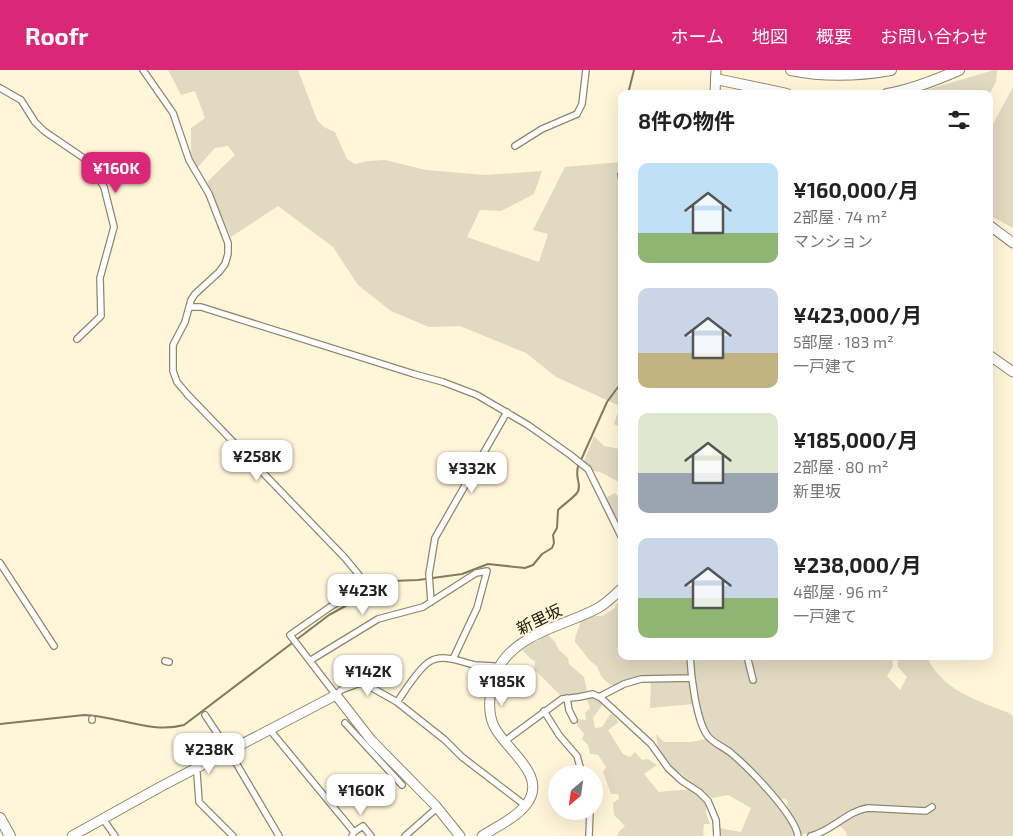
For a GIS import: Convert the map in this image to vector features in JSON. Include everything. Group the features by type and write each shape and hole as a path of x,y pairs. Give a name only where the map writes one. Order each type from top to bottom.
{"highway":[{"path":"791,70 850,76 891,70"},
{"path":"903,90 959,70"},
{"path":"716,74 773,90"},
{"path":"0,818 10,836"}],"street":[{"path":"143,70 173,113 189,160 210,194 226,237 228,248 225,264 195,294 189,307 185,322 172,350 173,371 182,388 336,548 359,575 360,586 355,592 290,635 371,740 438,807 460,836"},
{"path":"515,146 542,129 577,114 582,104 586,70"},
{"path":"715,90 716,74"},
{"path":"0,88 21,100 35,122 44,131 88,161 104,187 114,227 100,278 101,316 78,339"},
{"path":"993,228 1013,243"},
{"path":"189,307 201,307 443,382 477,395 528,425 588,469 618,530"},
{"path":"993,358 1013,372"},
{"path":"431,602 429,574 435,538 507,412"},
{"path":"0,563 54,646"},
{"path":"311,660 378,619 423,607 476,573 488,572 478,608 453,659"},
{"name":"新里坂","path":"526,806 533,791 532,777 525,765 494,727 491,716 492,689 499,667 510,652 523,642 599,607 618,591"},
{"path":"397,702 428,662 442,658 476,665 499,667"},
{"path":"690,660 695,698 704,730 708,737 751,770 797,828 798,836"},
{"path":"747,660 753,680"},
{"path":"599,697 624,684 641,679 692,678"},
{"path":"72,836 194,769 336,695 341,690 360,683 367,684 397,702 445,740 462,757 526,806 482,836"},
{"path":"504,741 562,699 593,694 599,697 651,744 668,768 682,782 700,792 708,801 716,820 717,836"},
{"path":"567,698 569,710 574,720"},
{"path":"544,711 559,735 577,756 580,765"},
{"path":"206,715 279,836"},
{"path":"345,723 402,785"},
{"path":"270,730 353,834 363,826 371,836"},
{"path":"388,771 391,760"},
{"path":"194,769 200,802 233,836"},
{"path":"405,836 438,807"},
{"path":"811,836 831,828 860,809 926,812 932,807"},
{"path":"103,819 115,836"},
{"path":"589,836 590,820"},
{"path":"412,829 416,836"}],"shaded area":[{"path":"168,70 298,70 317,120 324,127 335,132 347,159 355,164 385,160 426,170 485,175 542,171 534,194 501,211 480,210 467,237 539,262 548,234 533,230 565,167 618,162 618,405 556,377 526,353 460,326 429,327 391,311 358,285 333,247 278,206 231,237 207,182 235,155 228,146 215,148 197,168 191,158 191,128 205,118 195,91 181,95"},
{"path":"997,70 996,82 992,90 926,90"},
{"path":"1013,87 1013,228 993,217 993,124"},
{"path":"618,412 618,426 614,424"},
{"path":"594,436 604,446 618,449 618,481 600,472 593,471 584,461"},
{"path":"615,493 618,496 618,522 605,498"},
{"path":"618,602 618,660 688,660 689,676 651,677 613,686 607,682 597,666 591,662 575,642 580,622 591,616 602,616 615,608"},
{"path":"548,635 555,642 559,650 568,658 569,664 584,677 587,690 578,694 560,695 534,669 535,661 523,651 524,648"},
{"path":"693,660 892,660 893,666 887,676 900,690 907,677 898,667 898,660 929,660 941,678 951,686 973,699 1013,716 1013,836 847,836 846,832 835,821 811,833 800,835 798,826 786,811 788,801 784,798 780,801 753,769 731,750 711,737 706,730 693,670"},
{"path":"651,680 689,680 693,704 650,708"},
{"path":"592,696 603,704 593,718 595,728 602,727 611,713 619,722 608,730 623,754 630,757 635,752 642,760 648,759 657,765 644,774 659,792 691,789 707,802 706,813 710,824 704,824 703,835 705,836 617,836 625,826 614,815 613,803 619,799 618,794 611,794 603,772 606,767 598,755 590,754 588,745 582,739 584,734 577,725 577,719 586,720 585,713 590,708 587,699"},
{"path":"656,734 664,742 691,742 706,739 729,754 750,772 795,829 796,836 719,836 719,828 741,832 751,808 728,795 712,798 686,781 683,775 670,766 658,750"}],"waterway":[{"path":"629,90 634,70"},
{"path":"581,460 607,402 618,387"},
{"path":"0,724 84,715 147,726 172,727 184,725 329,615 391,581 418,580 462,574 488,564 525,568 533,565 542,554 552,548 554,543 553,535 557,528 558,510 579,490 577,472 579,464"}]}
